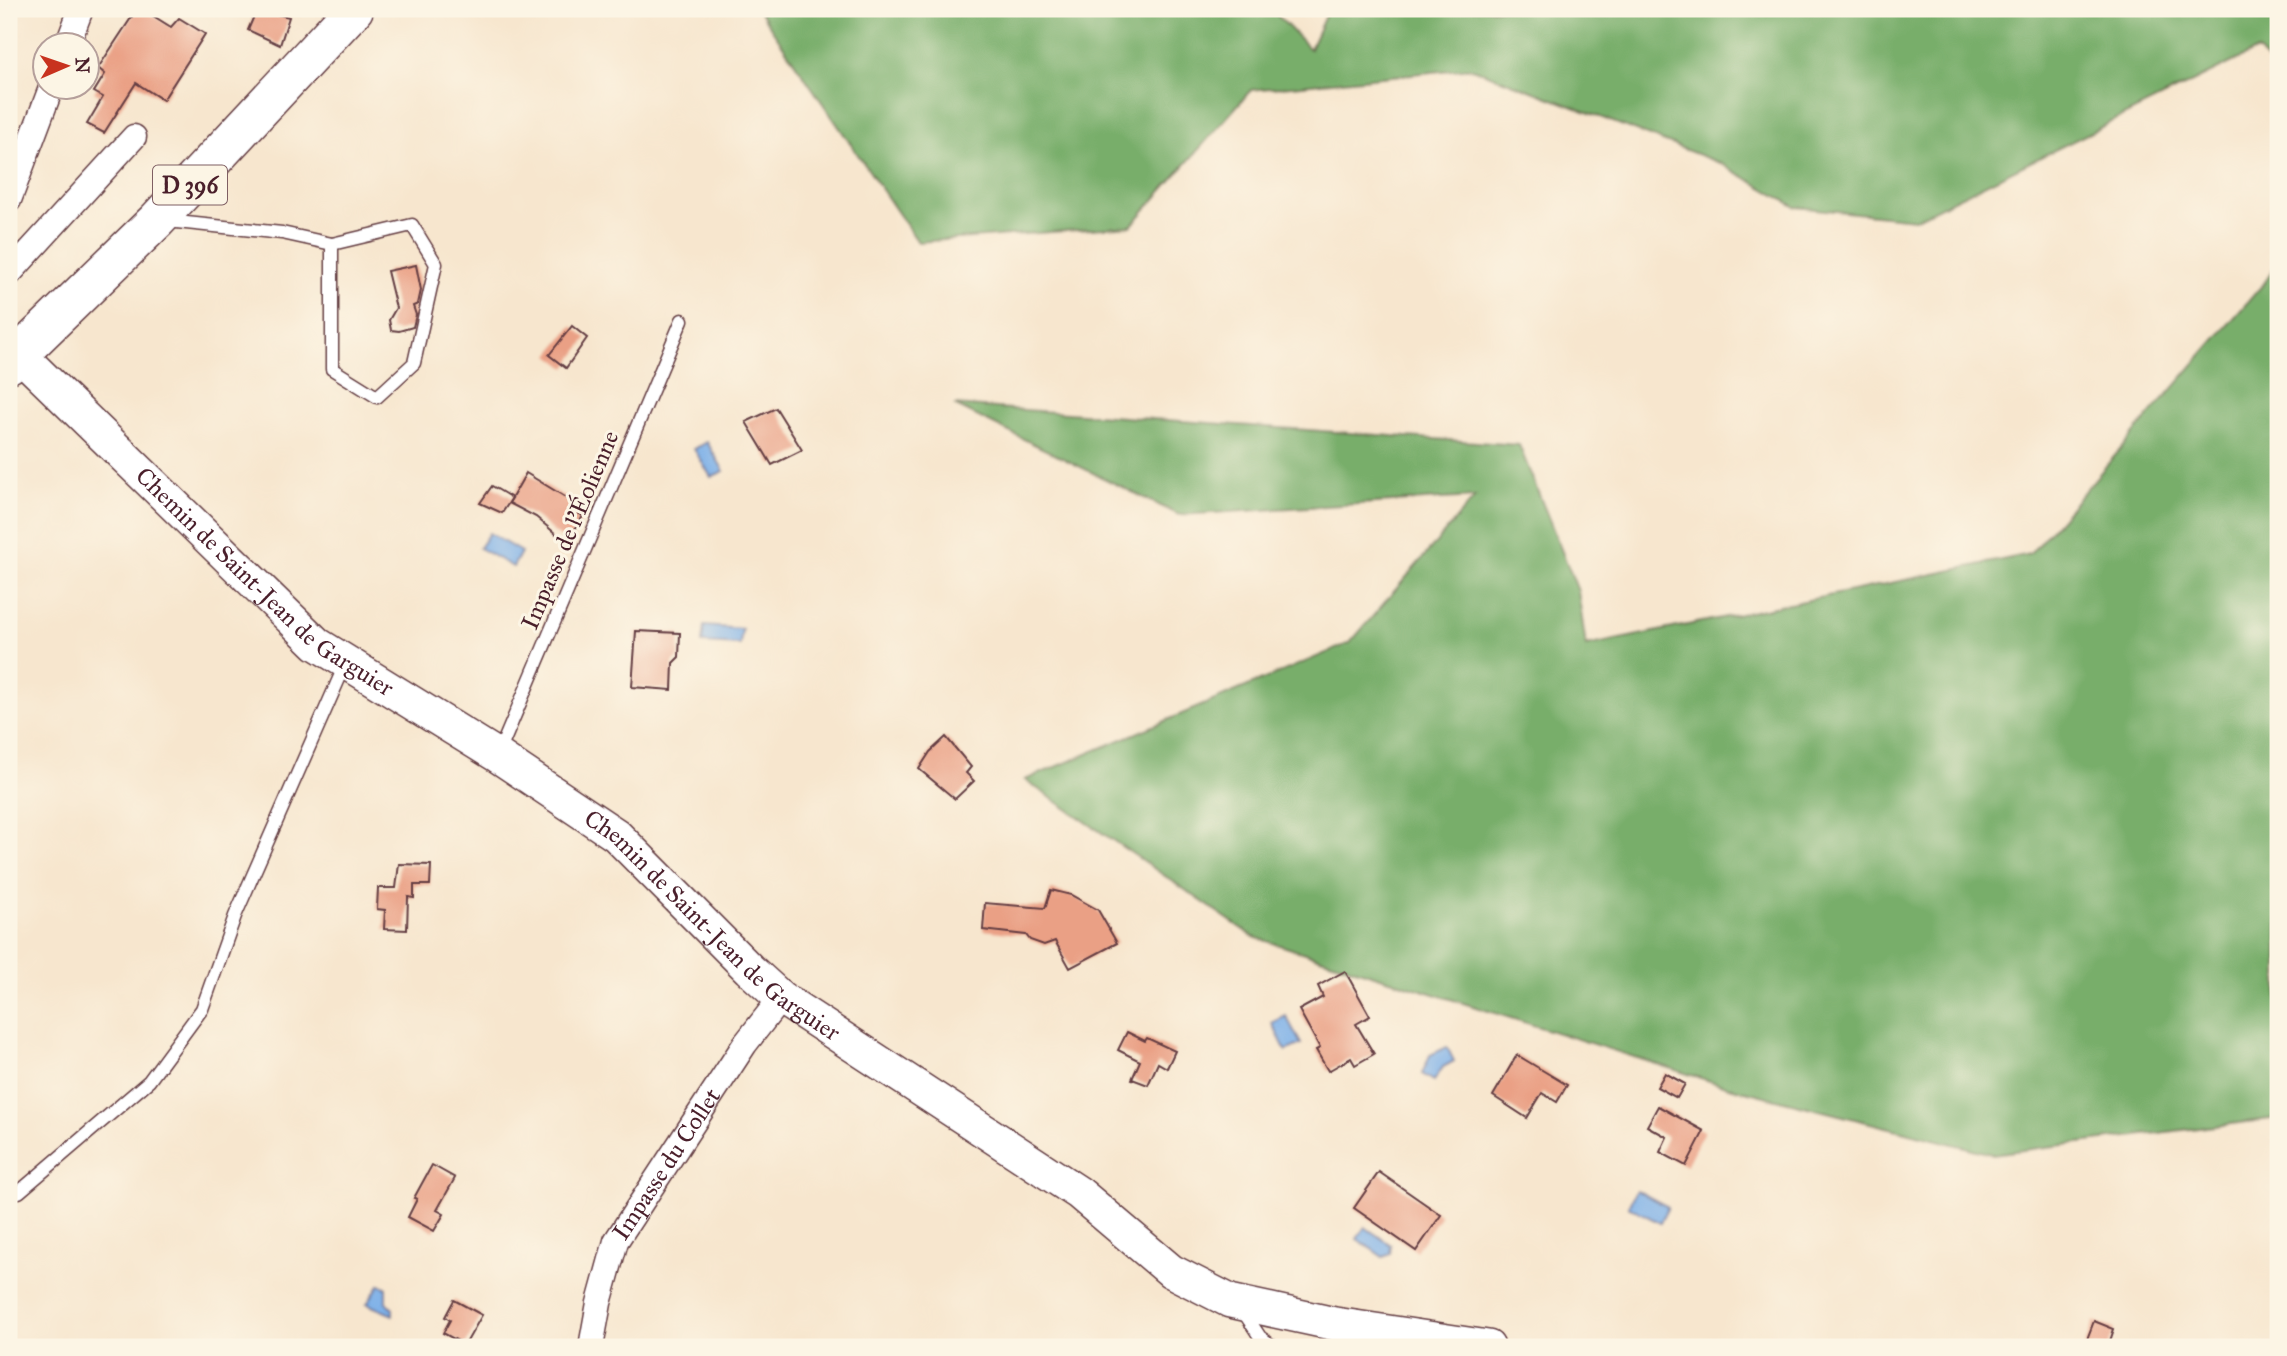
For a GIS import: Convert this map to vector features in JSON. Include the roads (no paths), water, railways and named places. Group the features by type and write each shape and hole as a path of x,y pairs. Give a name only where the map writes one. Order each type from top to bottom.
{"main road":[{"name":"D 396","path":"14,359 157,220 354,9"}],"street":[{"path":"72,32 81,9"},
{"path":"9,200 46,102"},
{"path":"9,274 134,137"},
{"name":"Chemin de Saint-Jean de Garguier","path":"14,359 317,644 498,756 617,835 781,998 1079,1194 1171,1272 1237,1303 1335,1324 1488,1347"},
{"name":"Impasse du Collet","path":"591,1347 599,1303 616,1241 745,1044 781,998"}],"lane":[{"path":"157,220 282,233 332,244 412,225 436,264 414,363 377,397 332,369 332,244"},
{"name":"Impasse de l'Éolienne","path":"498,756 682,320"},
{"path":"19,1192 149,1081 202,1009 235,916 346,662"},
{"path":"1237,1303 1260,1337 1274,1347"}],"water":[{"path":"707,442 724,471 711,477 694,449"},
{"path":"489,533 521,552 513,567 479,548"},
{"path":"704,626 742,629 740,645 702,643"},
{"path":"1286,1016 1301,1044 1286,1051 1272,1023"},
{"path":"1447,1047 1454,1061 1443,1067 1434,1081 1422,1074 1430,1055"},
{"path":"1636,1190 1668,1207 1660,1223 1628,1206"},
{"path":"1365,1227 1391,1245 1390,1254 1383,1257 1357,1239"},
{"path":"379,1285 386,1287 386,1302 393,1309 393,1315 367,1304"}]}
